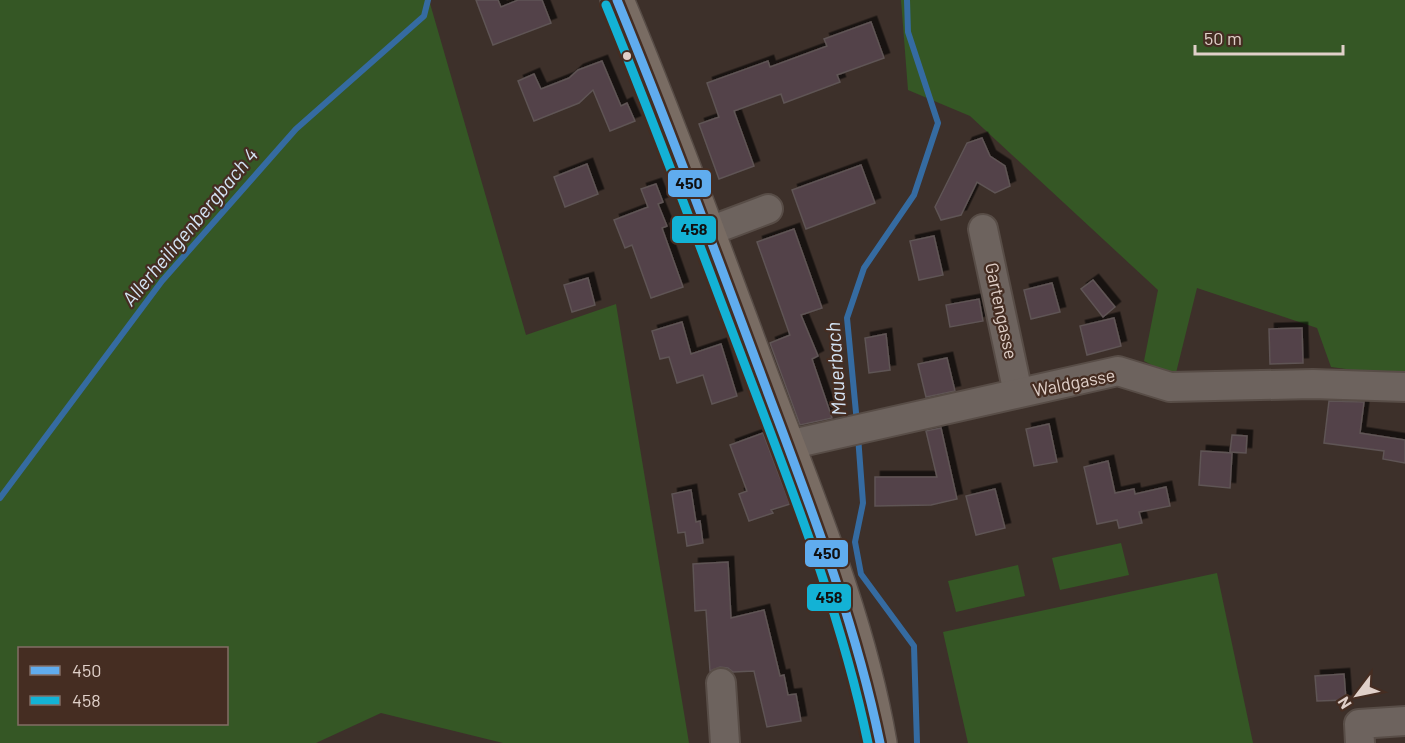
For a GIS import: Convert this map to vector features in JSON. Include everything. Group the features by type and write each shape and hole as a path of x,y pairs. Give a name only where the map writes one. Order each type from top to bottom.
{"main road":[{"path":"617,0 823,538 850,618 868,682 880,743"}],"street":[{"path":"707,232 768,209"},
{"name":"Gartengasse","path":"983,229 1018,393"},
{"name":"Waldgasse","path":"788,445 1118,371 1170,387 1313,384 1405,387"},
{"path":"722,683 725,743"},
{"path":"1360,743 1359,724 1405,721"}],"green space":[{"path":"0,0 429,0 526,335 616,304 689,743 503,743 381,713 316,743 0,743"},
{"path":"901,0 1405,0 1405,377 1331,367 1317,328 1197,288 1175,377 1144,361 1158,290 970,116 908,90"},
{"path":"1121,543 1129,575 1060,590 1052,558"},
{"path":"1018,565 1025,596 956,612 948,581"},
{"path":"1217,573 1253,743 968,743 943,632"}],"building":[{"path":"476,0 498,0 501,7 518,0 542,0 551,23 493,45"},
{"path":"871,22 884,58 837,75 840,82 784,103 781,94 734,111 754,166 719,179 699,124 719,117 707,83 768,61 770,67 827,46 824,39"},
{"path":"602,61 621,106 627,103 635,121 610,131 593,90 579,103 534,121 518,81 534,74 541,89 569,78 578,70"},
{"path":"982,138 990,156 1005,166 1010,186 995,193 977,182 961,215 941,220 935,207 967,143"},
{"path":"587,164 598,194 565,207 554,177"},
{"path":"861,165 875,203 806,229 792,190"},
{"path":"656,184 663,202 658,204 667,226 662,228 683,287 651,298 632,245 625,248 614,220 648,207 641,189"},
{"path":"794,229 822,308 801,315 818,356 812,359 832,418 800,425 770,343 790,335 757,242"},
{"path":"934,236 943,275 919,280 910,241"},
{"path":"588,278 595,305 572,312 564,285"},
{"path":"1093,280 1115,307 1103,317 1081,289"},
{"path":"1052,283 1060,312 1031,319 1024,290"},
{"path":"979,299 983,321 950,327 946,305"},
{"path":"1114,318 1121,346 1087,355 1080,326"},
{"path":"682,322 691,354 721,344 737,396 712,404 703,375 677,383 669,357 660,359 652,331"},
{"path":"1302,328 1303,363 1270,364 1269,329"},
{"path":"886,334 890,370 869,373 865,338"},
{"path":"947,358 955,391 926,397 918,364"},
{"path":"1329,401 1364,402 1360,433 1405,440 1405,463 1383,459 1384,451 1324,443"},
{"path":"1049,424 1057,462 1034,466 1026,429"},
{"path":"941,428 957,499 931,505 875,506 875,477 937,477 926,431"},
{"path":"763,433 790,504 771,510 773,513 749,521 739,494 747,491 730,445"},
{"path":"1232,435 1247,436 1246,453 1230,452"},
{"path":"1201,451 1232,453 1230,488 1199,485"},
{"path":"1108,461 1115,493 1134,489 1135,494 1166,487 1170,506 1139,512 1142,523 1119,528 1117,520 1097,524 1084,467"},
{"path":"995,489 1005,528 976,535 966,496"},
{"path":"691,490 696,522 700,521 703,543 687,546 685,532 678,533 672,494"},
{"path":"728,562 731,618 764,610 780,676 784,675 788,695 796,694 801,721 767,727 754,671 733,672 728,668 720,667 710,671 706,610 695,611 693,564"},
{"path":"1344,674 1346,700 1317,701 1315,676"}],"waterway":[{"name":"Allerheiligenbergbach 4","path":"0,498 162,281 296,129 424,16 428,0"},
{"name":"Mauerbach","path":"857,423 847,318 864,268 914,195 938,123 908,32 907,0"},
{"name":"Mauerbach","path":"858,436 863,503 855,542 861,574 914,646 917,743"}],"transit line":[{"name":"450","path":"617,0 691,188 812,512 857,649 880,743"},
{"name":"458","path":"606,5 680,192 817,560 845,650 868,743"}]}
